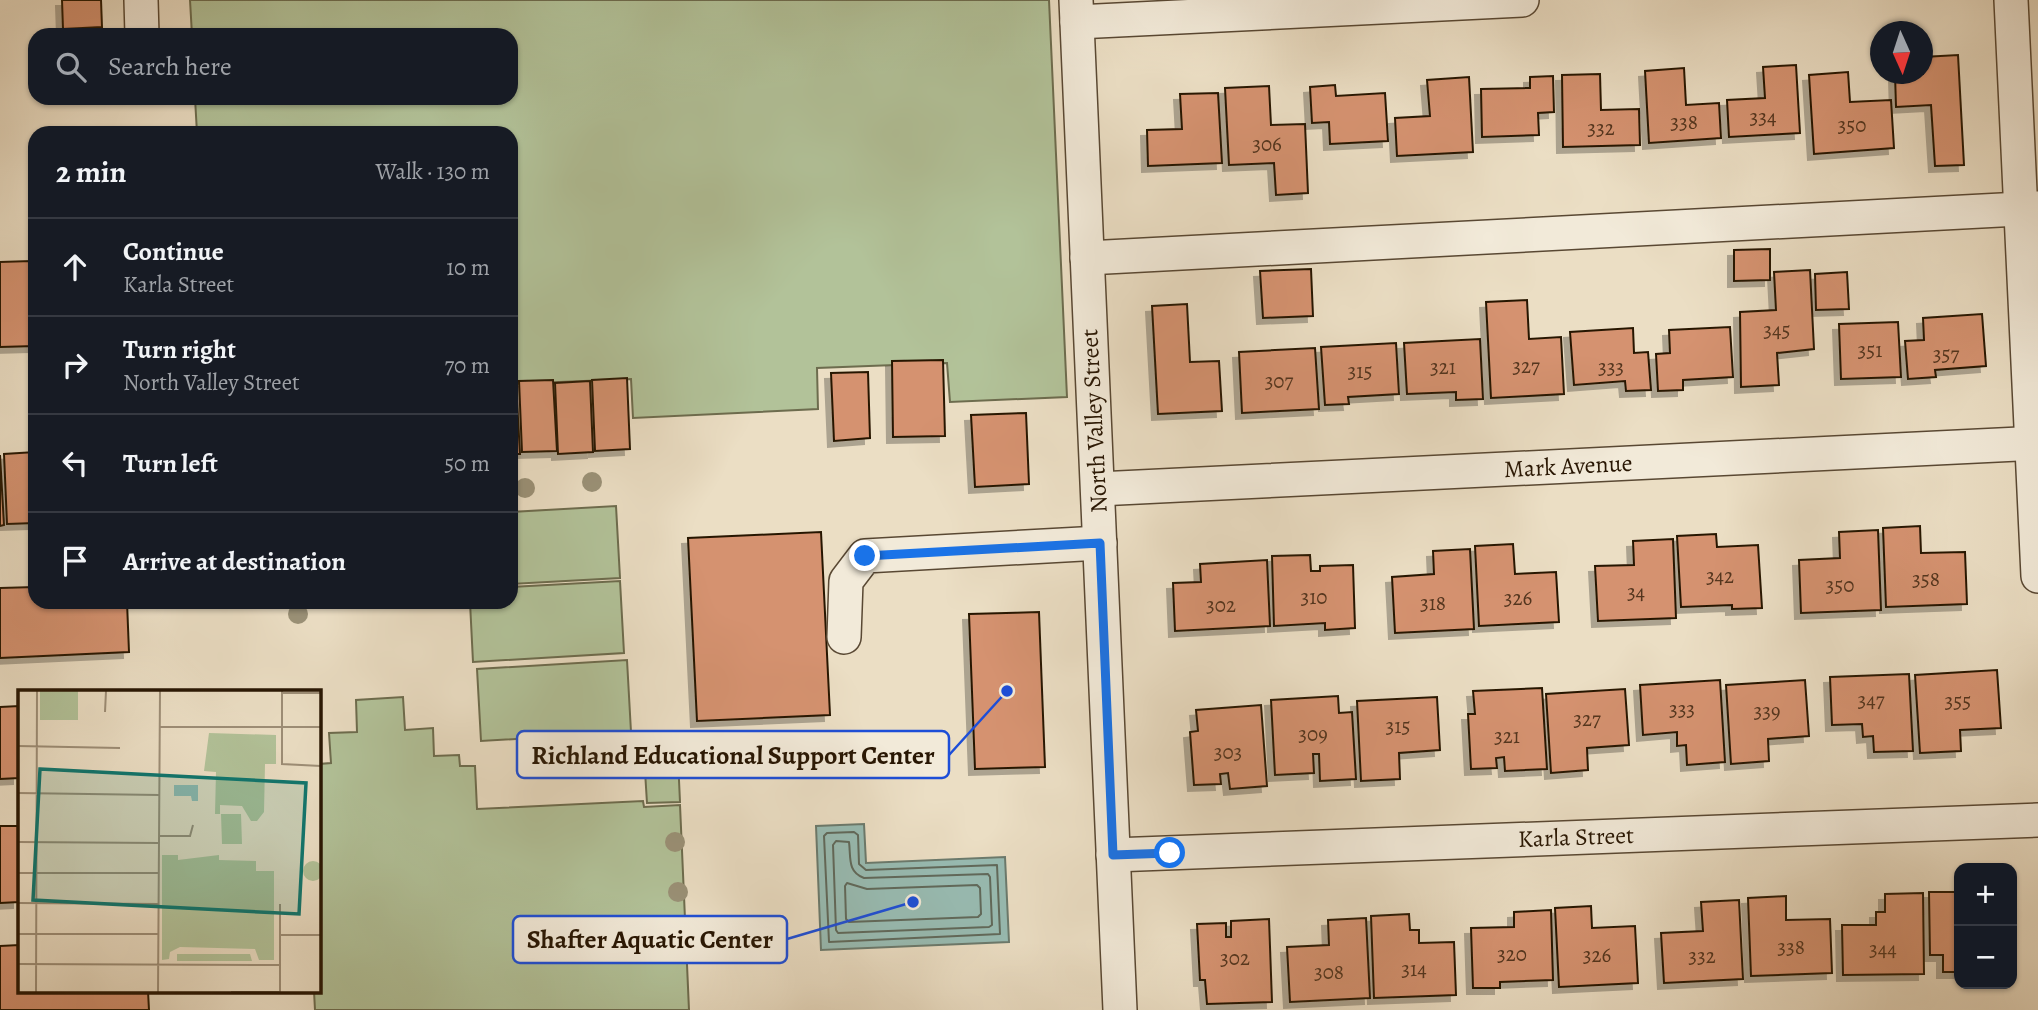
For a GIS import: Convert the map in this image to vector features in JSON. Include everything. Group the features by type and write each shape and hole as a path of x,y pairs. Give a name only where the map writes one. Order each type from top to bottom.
{"street":[{"path":"141,0 142,28"},
{"path":"1076,11 1522,0"},
{"path":"2011,0 2029,209 2038,576"},
{"name":"North Valley Street","path":"1076,11 1120,1010"},
{"path":"1087,258 2029,209"},
{"name":"Mark Avenue","path":"1098,489 2034,443"},
{"path":"844,637 846,581 865,556 1100,543"},
{"name":"Karla Street","path":"1113,855 2038,820"}],"green space":[{"path":"190,0 1049,0 1067,397 950,402 947,363 817,368 818,409 633,418 631,379 518,384 518,126 197,126 195,105 518,105 518,28 192,28"},
{"path":"616,506 620,578 518,584 518,512"},
{"path":"620,581 624,653 473,662 470,609 518,609 518,587"},
{"path":"627,660 631,732 481,741 477,669"},
{"path":"403,697 405,730 433,728 434,756 459,755 460,766 475,766 477,809 643,801 644,807 680,805 689,1010 315,1010 314,992 320,992 320,764 331,763 329,733 357,732 356,700"},
{"path":"677,737 680,802 647,803 643,739"}],"water":[{"path":"864,824 866,863 1005,857 1009,942 821,950 816,826"}],"building":[{"path":"62,0 101,0 102,27 63,28"},
{"path":"1958,55 1964,165 1935,166 1931,105 1896,107 1895,84 1933,84 1933,56"},
{"path":"1796,65 1800,133 1729,137 1727,100 1765,98 1763,67"},
{"path":"1684,68 1686,105 1719,103 1721,138 1649,143 1645,71"},
{"path":"1848,72 1850,102 1891,100 1894,148 1814,154 1809,75"},
{"path":"1600,74 1601,110 1639,109 1640,145 1563,147 1562,75"},
{"path":"1553,76 1554,112 1538,113 1539,135 1482,137 1481,89 1530,88 1530,77"},
{"path":"1469,77 1473,152 1397,156 1395,118 1430,116 1427,80"},
{"path":"1335,85 1336,96 1385,93 1388,141 1330,144 1329,122 1312,123 1310,87"},
{"path":"1269,86 1271,125 1305,124 1308,193 1276,195 1274,163 1229,165 1225,88"},
{"path":"1218,93 1222,163 1148,166 1147,130 1182,129 1180,94"},
{"path":"1770,249 1770,280 1734,281 1734,250"},
{"path":"28,261 28,346 0,347 0,262"},
{"path":"1311,269 1313,316 1263,318 1260,271"},
{"path":"1810,270 1814,349 1777,353 1779,385 1741,387 1740,312 1776,310 1774,272"},
{"path":"1847,272 1849,309 1816,310 1815,274"},
{"path":"1527,300 1529,339 1561,337 1564,394 1491,398 1486,302"},
{"path":"1187,304 1190,362 1219,361 1222,411 1158,414 1152,306"},
{"path":"1982,314 1986,366 1935,370 1936,377 1908,379 1905,341 1924,340 1923,318"},
{"path":"1898,322 1901,377 1841,379 1839,324"},
{"path":"1730,327 1733,377 1683,380 1683,390 1658,391 1656,354 1670,353 1669,330"},
{"path":"1633,328 1634,353 1648,352 1651,390 1626,391 1625,381 1574,385 1570,332"},
{"path":"1480,339 1483,399 1456,400 1456,392 1407,394 1404,343"},
{"path":"1396,343 1399,394 1348,397 1349,404 1325,405 1321,347"},
{"path":"1315,348 1319,409 1242,413 1239,352"},
{"path":"943,360 945,436 893,437 892,361"},
{"path":"868,372 870,438 834,441 831,373"},
{"path":"627,378 630,449 595,451 592,380"},
{"path":"553,380 557,451 522,452 519,381"},
{"path":"590,381 593,452 558,454 555,383"},
{"path":"1026,413 1029,484 975,487 971,415"},
{"path":"518,418 520,454 518,454"},
{"path":"28,452 28,523 7,524 4,454"},
{"path":"0,455 4,525 0,526"},
{"path":"1920,526 1921,553 1965,552 1967,604 1886,607 1883,528"},
{"path":"1878,530 1881,610 1801,613 1799,560 1840,558 1839,532"},
{"path":"821,532 830,715 697,721 688,538"},
{"path":"1716,534 1717,547 1758,545 1762,608 1732,609 1732,605 1681,607 1677,536"},
{"path":"1673,539 1676,618 1598,621 1595,566 1634,565 1633,541"},
{"path":"1513,544 1515,574 1556,572 1559,622 1479,626 1475,546"},
{"path":"1470,549 1474,629 1395,633 1392,577 1434,574 1433,551"},
{"path":"1310,555 1311,571 1320,571 1320,566 1353,565 1355,628 1325,630 1325,623 1274,626 1272,556"},
{"path":"1267,560 1270,626 1175,631 1173,583 1201,582 1200,564"},
{"path":"28,587 28,609 127,609 129,652 0,658 0,588"},
{"path":"1039,612 1045,767 975,769 969,614"},
{"path":"1997,670 2001,728 1960,730 1961,751 1920,753 1915,675"},
{"path":"1909,674 1913,751 1874,752 1873,736 1863,737 1862,724 1832,725 1830,677"},
{"path":"1720,680 1725,762 1687,765 1686,745 1677,746 1677,732 1643,735 1640,685"},
{"path":"1805,680 1809,736 1768,739 1769,761 1731,764 1726,685"},
{"path":"1542,688 1547,769 1505,771 1504,757 1496,758 1497,768 1471,769 1468,714 1475,714 1473,691"},
{"path":"1625,689 1629,745 1587,748 1588,770 1551,773 1546,694"},
{"path":"1338,696 1339,713 1352,712 1356,779 1320,781 1319,754 1313,754 1314,773 1275,775 1271,700"},
{"path":"1437,697 1440,750 1399,753 1400,779 1361,781 1357,701"},
{"path":"1261,705 1267,786 1230,789 1228,773 1220,774 1221,784 1194,785 1190,732 1198,731 1196,710"},
{"path":"18,706 18,778 0,779 0,707"},
{"path":"0,826 18,826 18,902 0,903"},
{"path":"1929,892 1954,892 1954,972 1943,972 1943,955 1930,955"},
{"path":"1923,893 1924,974 1843,975 1842,925 1876,925 1876,912 1885,912 1885,894"},
{"path":"1786,896 1786,920 1830,919 1832,973 1751,976 1748,898"},
{"path":"1739,900 1743,979 1664,983 1661,933 1703,931 1701,902"},
{"path":"1591,906 1592,928 1635,926 1638,983 1559,987 1555,908"},
{"path":"1551,910 1553,980 1500,982 1500,988 1473,988 1471,928 1514,927 1514,912"},
{"path":"1409,914 1410,930 1419,930 1419,943 1454,942 1456,995 1374,998 1371,916"},
{"path":"1366,918 1370,998 1290,1002 1287,947 1329,945 1328,920"},
{"path":"1269,919 1272,1002 1207,1004 1205,980 1200,980 1197,924 1226,923 1226,937 1231,937 1231,921"},
{"path":"18,945 18,992 148,992 149,1010 0,1010 0,946"}],"place":[{"name":"Richland Educational Support Center","path":"1007,691"},
{"name":"Shafter Aquatic Center","path":"913,902"}],"route":[{"path":"865,556 1100,543 1113,855 1170,853"}]}
